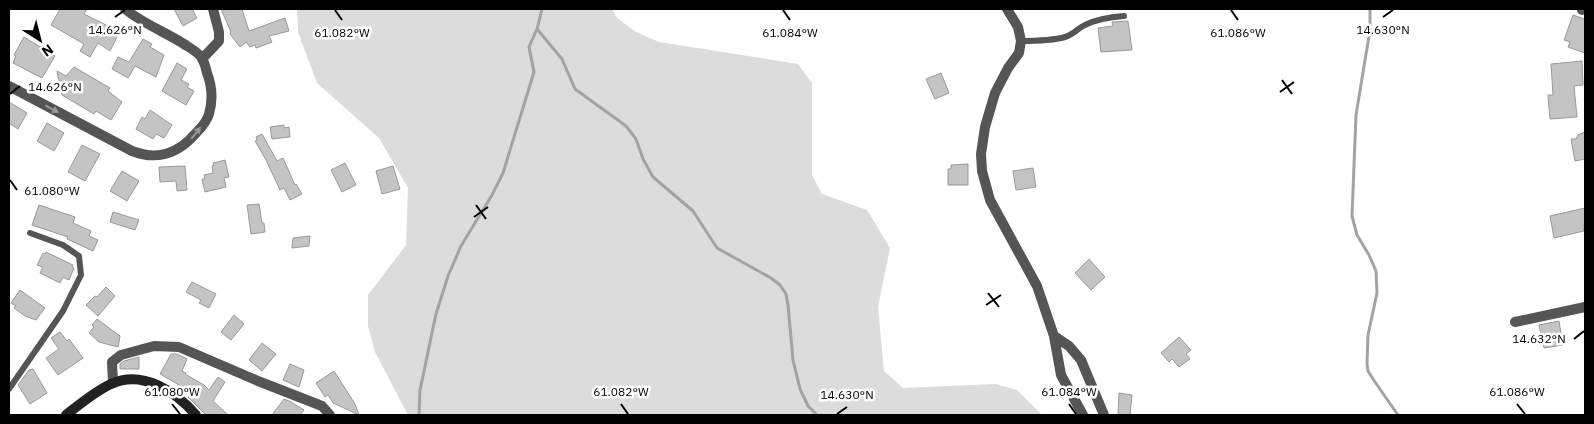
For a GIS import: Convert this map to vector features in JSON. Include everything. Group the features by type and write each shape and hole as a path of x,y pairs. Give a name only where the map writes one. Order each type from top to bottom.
{"street":[{"path":"202,59 219,42 219,32 213,9"},
{"path":"1007,9 1018,27 1021,41 1019,53 1008,68 995,93 985,127 981,154 982,171 990,200 1037,286 1054,336 1061,375 1083,415"},
{"path":"9,86 144,156 156,156 178,150 189,142 208,116 212,98 211,83 202,59 195,51 130,11"},
{"path":"1515,322 1585,307"},
{"path":"1054,336 1069,346 1081,360 1104,415"},
{"path":"112,384 112,362 121,355 154,346 179,347 322,406 330,415"},
{"path":"66,415 92,395 112,384 128,380 162,386 184,401 196,415"}],"lane":[{"path":"1021,41 1064,38 1093,21 1107,17 1124,16"},
{"path":"9,389 63,311 81,276 79,256 64,245 30,233"}],"shaded area":[{"path":"297,9 612,9 617,18 636,32 659,42 798,64 812,83 812,175 822,194 867,210 890,248 878,307 884,371 903,388 995,384 1017,390 1042,415 408,415 375,352 368,326 368,295 406,245 408,188 379,138 317,83 298,32"}],"building":[{"path":"60,9 87,9 84,14 114,29 111,34 117,37 110,51 98,43 90,57 80,51 84,44 51,25"},
{"path":"174,9 192,9 197,18 183,26"},
{"path":"221,9 242,9 249,31 285,18 289,31 269,36 272,42 256,48 255,45 250,47 246,42 240,47 230,34 231,32"},
{"path":"1573,15 1585,19 1585,53 1568,47 1570,42 1564,40"},
{"path":"1128,21 1132,50 1101,52 1098,28 1113,26 1112,22"},
{"path":"24,37 55,56 42,78 13,63 16,56 14,55"},
{"path":"143,39 152,44 150,47 164,55 156,77 135,66 128,78 112,69 118,57 129,62"},
{"path":"1582,61 1583,85 1574,86 1577,117 1550,119 1548,95 1553,95 1551,64"},
{"path":"177,63 187,69 181,80 189,84 187,87 194,91 186,105 162,91"},
{"path":"74,67 110,88 108,91 122,102 111,120 96,111 94,114 62,95 57,71 66,76"},
{"path":"941,73 949,93 935,99 926,79"},
{"path":"9,102 27,113 18,129 9,123"},
{"path":"150,110 172,125 164,138 156,134 153,139 136,129 142,117 145,119"},
{"path":"47,123 64,133 54,151 37,141"},
{"path":"284,125 284,128 289,127 290,137 272,139 270,127"},
{"path":"1585,132 1585,159 1575,161 1571,139 1576,139 1578,135"},
{"path":"262,134 277,161 283,158 295,185 302,194 290,200 284,188 280,190 255,141 257,140 256,137"},
{"path":"82,145 100,154 85,181 68,172"},
{"path":"225,160 229,177 224,178 226,187 205,192 202,179 205,179 204,175 213,173 213,163"},
{"path":"345,163 356,185 342,192 331,170"},
{"path":"968,164 968,185 948,185 948,169 951,169 951,165"},
{"path":"185,166 187,190 177,191 176,181 160,182 159,167"},
{"path":"393,166 400,189 382,194 376,171"},
{"path":"1033,168 1036,187 1016,190 1013,171"},
{"path":"122,171 139,181 127,201 110,191"},
{"path":"259,204 265,232 251,234 247,205"},
{"path":"39,205 75,217 73,223 91,231 89,236 98,240 93,251 67,239 68,237 32,225"},
{"path":"1585,208 1584,231 1554,238 1550,216"},
{"path":"113,212 139,220 135,230 110,222"},
{"path":"310,236 309,246 292,248 293,238"},
{"path":"46,252 73,265 72,267 74,268 69,280 63,277 60,283 40,273 43,267 37,265 43,253 45,254"},
{"path":"1089,259 1105,277 1091,290 1075,273"},
{"path":"192,282 216,294 209,308 199,303 201,300 186,292"},
{"path":"106,287 115,296 98,316 86,305"},
{"path":"20,290 45,308 36,320 25,316 14,308 16,306 11,303"},
{"path":"234,315 244,324 231,340 221,332"},
{"path":"97,319 120,336 118,347 99,342 89,333"},
{"path":"1559,321 1563,345 1544,348 1539,325"},
{"path":"60,332 67,341 69,339 83,358 58,375 46,358 59,349 51,338"},
{"path":"1179,337 1191,350 1186,354 1190,359 1179,367 1172,359 1169,362 1161,353"},
{"path":"262,343 276,354 262,371 249,360"},
{"path":"171,354 177,354 187,359 182,371 209,390 218,377 225,382 213,401 228,415 206,415 188,397 193,393 160,374"},
{"path":"139,357 139,369 120,369 120,364 124,361"},
{"path":"290,364 304,370 299,387 283,380"},
{"path":"33,369 47,393 30,404 18,385 29,370"},
{"path":"334,371 355,404 359,415 333,403 328,395 325,397 316,383"},
{"path":"1119,393 1132,395 1130,415 1118,415"},
{"path":"284,399 304,410 300,415 272,415"}],"waterway":[{"path":"419,415 420,390 436,314 448,276 461,246 503,173 534,72 529,47 537,29 542,9"},
{"path":"1370,9 1370,30 1356,115 1352,216 1357,235 1376,271 1377,293 1368,335 1368,371 1398,415"},
{"path":"537,29 562,59 575,89 626,126 636,139 643,159 653,177 693,211 717,248 780,285 786,294 793,360 800,389 808,406 817,415"}]}
